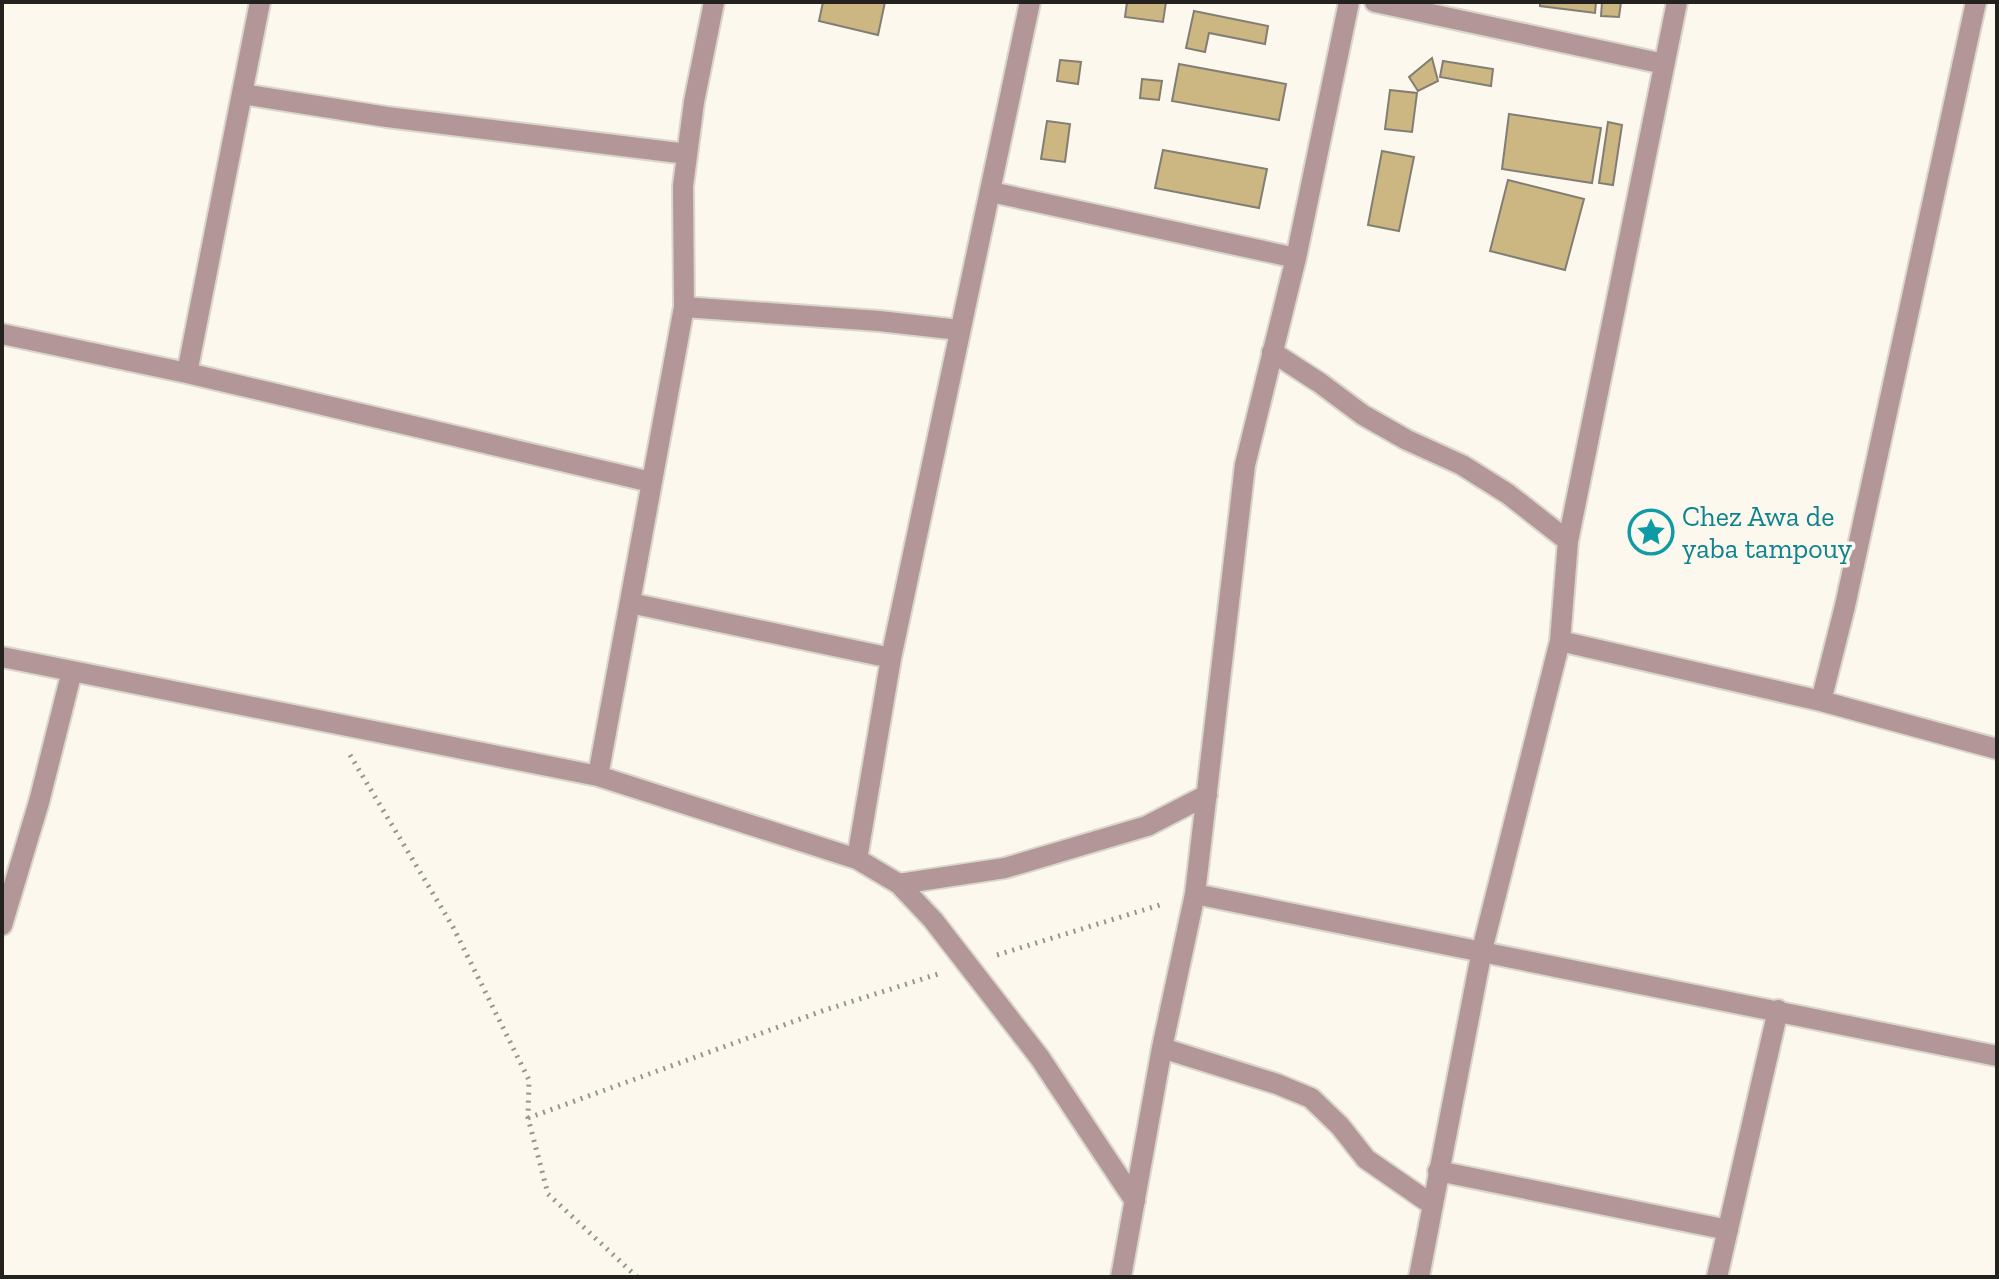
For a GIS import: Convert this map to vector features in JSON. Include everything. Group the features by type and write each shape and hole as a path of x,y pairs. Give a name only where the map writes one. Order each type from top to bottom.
{"street":[{"path":"187,373 260,2"},
{"path":"598,776 684,307 683,199 687,154 714,2"},
{"path":"857,859 891,658 1030,2"},
{"path":"1121,1277 1162,1048 1195,894 1245,465 1296,258 1349,2"},
{"path":"1375,2 1664,64"},
{"path":"1419,1277 1482,950 1560,641 1568,541 1677,2"},
{"path":"1821,701 1848,591 1976,2"},
{"path":"242,94 387,117 687,154"},
{"path":"991,192 1296,258"},
{"path":"684,307 959,330"},
{"path":"2,334 187,373 651,482"},
{"path":"1272,352 1363,415 1407,440 1462,465 1508,494 1568,541"},
{"path":"630,603 891,658"},
{"path":"1560,641 1821,701 1997,749"},
{"path":"2,657 598,776 857,859 899,884 933,920 1040,1058 1135,1201"},
{"path":"2,925 39,802 72,671"},
{"path":"899,884 1005,868 1147,826 1207,795"},
{"path":"1195,894 1997,1056"},
{"path":"1717,1277 1778,1010"},
{"path":"1162,1048 1277,1084 1311,1098 1340,1126 1366,1159 1431,1204"},
{"path":"1438,1171 1728,1230"}],"path":[{"path":"329,720 460,941 529,1080 528,1118 548,1194 637,1277"},
{"path":"528,1118 825,1010 1195,894"}],"building":[{"path":"823,2 885,2 878,35 819,21"},
{"path":"1127,2 1166,2 1163,22 1125,17"},
{"path":"1540,2 1596,2 1595,13 1540,6"},
{"path":"1602,2 1621,2 1619,17 1601,16"},
{"path":"1194,11 1268,26 1265,44 1209,33 1205,52 1186,48"},
{"path":"1432,58 1438,81 1418,91 1409,77"},
{"path":"1060,60 1081,62 1078,84 1057,81"},
{"path":"1443,61 1493,69 1491,86 1440,77"},
{"path":"1179,64 1286,84 1279,120 1172,101"},
{"path":"1142,79 1162,81 1159,100 1140,98"},
{"path":"1390,90 1417,93 1412,132 1385,129"},
{"path":"1509,114 1601,128 1592,183 1502,169"},
{"path":"1047,121 1070,124 1065,162 1041,159"},
{"path":"1608,122 1622,125 1613,185 1599,183"},
{"path":"1163,150 1267,169 1259,208 1155,188"},
{"path":"1382,151 1414,157 1399,231 1368,225"},
{"path":"1508,180 1584,199 1565,270 1490,251"}],"place":[{"name":"Chez Awa de yaba tampouy","path":"1651,532"}]}
